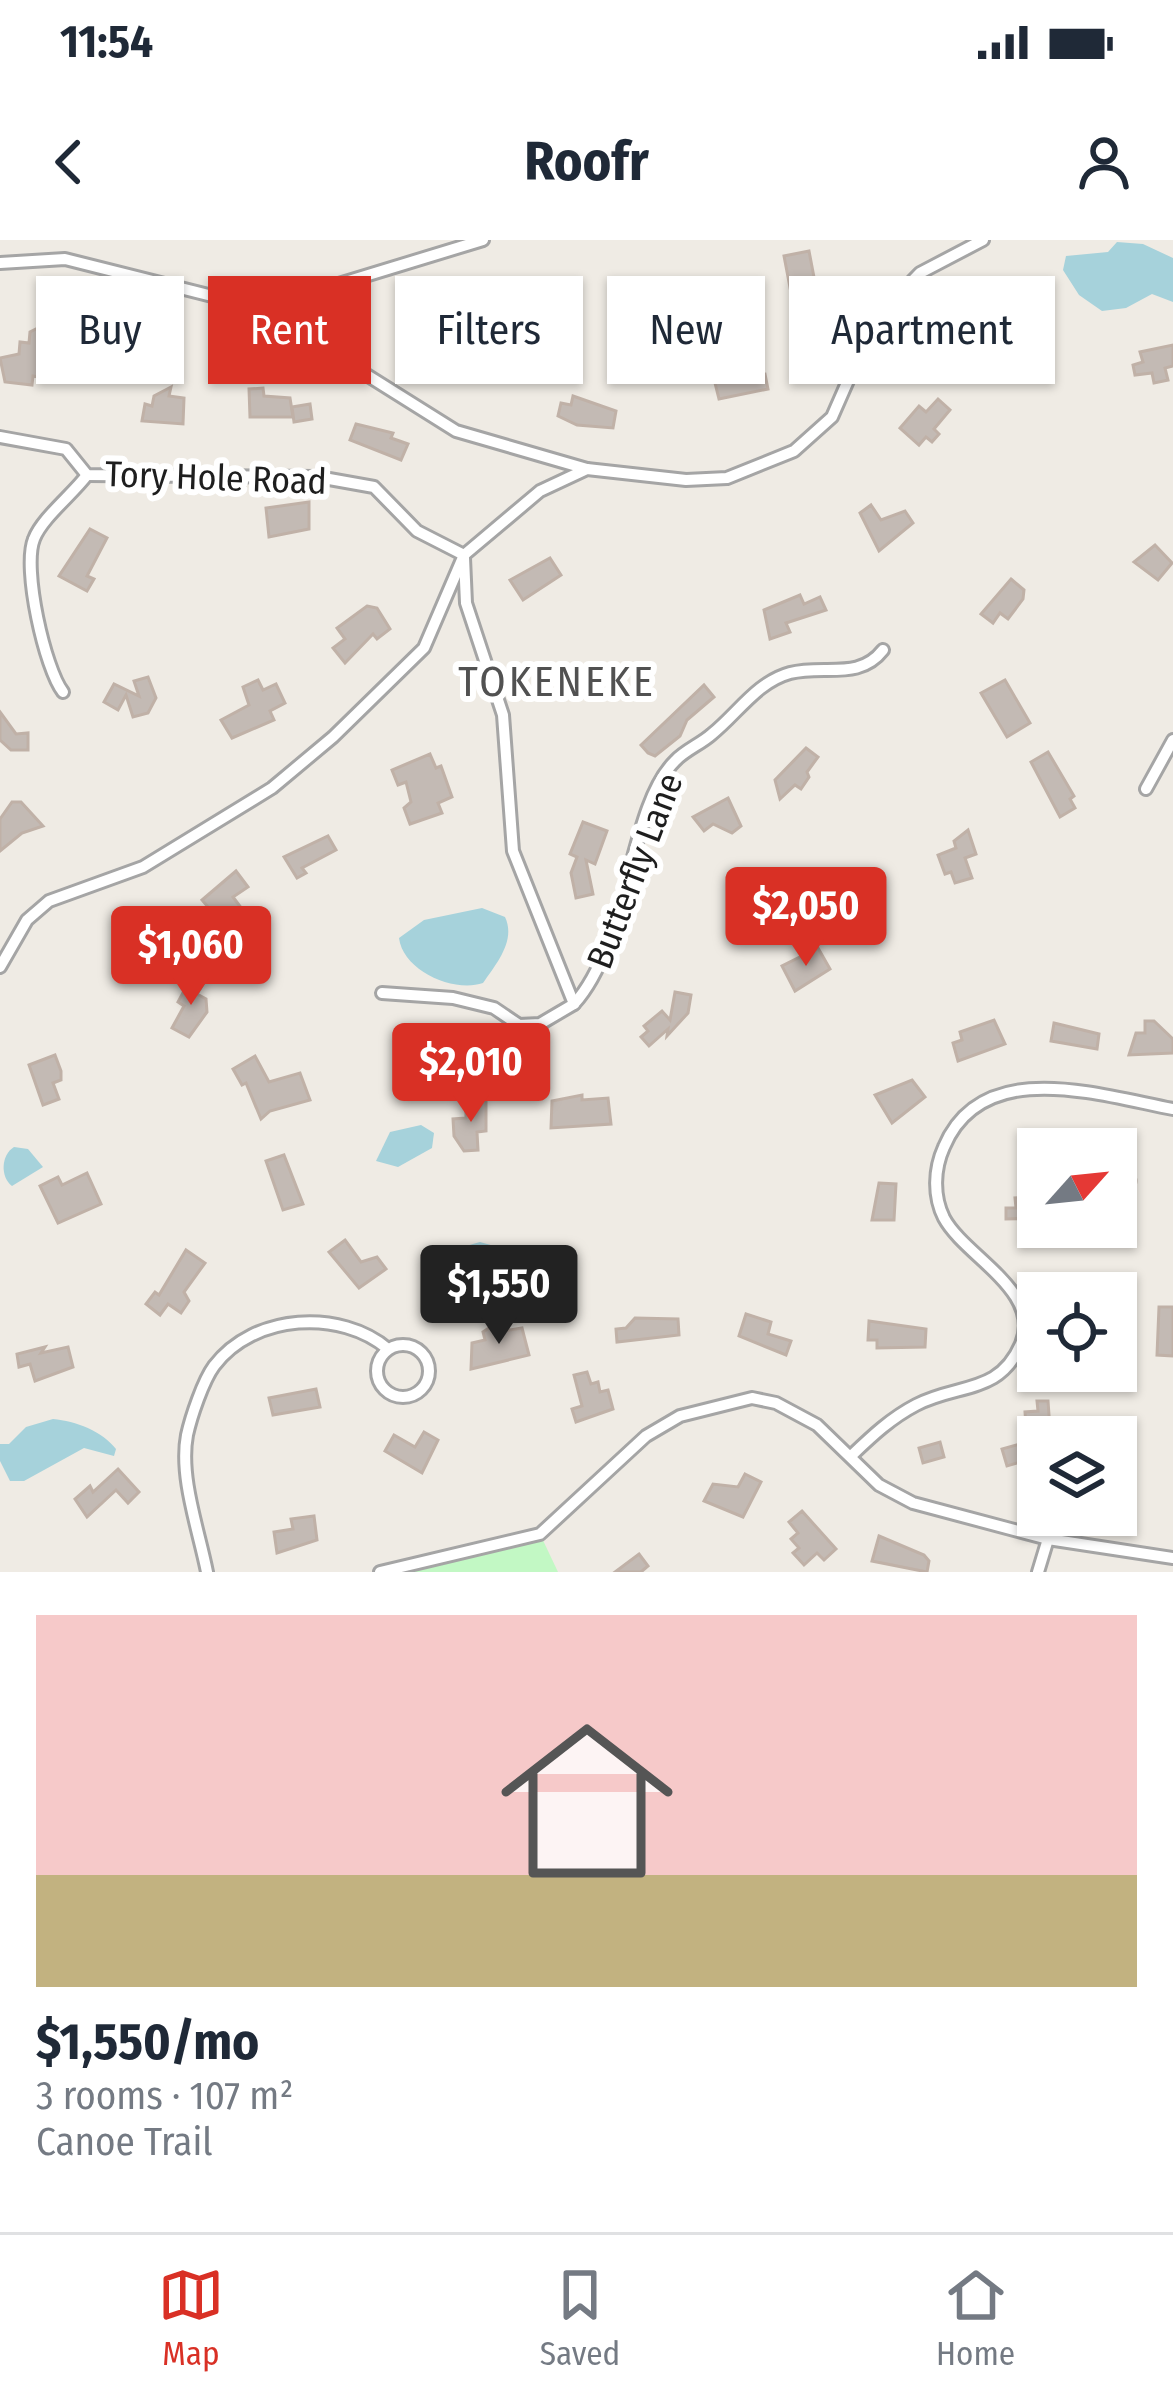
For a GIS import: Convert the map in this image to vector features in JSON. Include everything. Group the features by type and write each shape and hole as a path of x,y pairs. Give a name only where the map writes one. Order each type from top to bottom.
{"street":[{"path":"359,276 483,240"},
{"path":"371,378 456,431 587,470 686,480 727,478 794,451 832,417 886,308 920,273 983,240"},
{"path":"0,263 65,259 208,295"},
{"name":"Tory Hole Road","path":"0,437 66,449 88,475 318,477 374,488 417,531 464,555"},
{"path":"0,965 27,920 49,901 143,867 272,788 333,737 424,648 464,555 540,490 587,470"},
{"name":"Tory Hole Road","path":"63,692 50,676 30,563 34,537 88,475"},
{"path":"382,993 453,998 494,1008 519,1025 540,1024 574,1004 513,851 503,715 466,604 464,555"},
{"name":"Butterfly Lane","path":"574,1004 596,980 649,813 674,761 712,734 767,681 794,672 856,670 872,665 883,650"},
{"path":"1146,789 1173,740"},
{"path":"852,1455 886,1423 921,1402 994,1381 1023,1338 1022,1309 944,1217 936,1189 938,1161 949,1135 966,1115 992,1095 1029,1087 1173,1109"},
{"path":"207,1572 187,1437 214,1366 266,1329 299,1322 352,1325 388,1348 408,1345 425,1356 429,1376 418,1393 398,1397 381,1386 377,1366 388,1348"},
{"path":"380,1572 540,1534 646,1436 680,1416 721,1402 776,1402 817,1425 879,1485 913,1503 1048,1540 1173,1558"},
{"path":"1038,1572 1048,1540"}],"green space":[{"path":"540,1534 558,1572 380,1572"}],"water":[{"path":"1117,242 1143,244 1173,258 1173,302 1152,294 1126,308 1102,311 1079,295 1063,270 1066,256 1108,252"},
{"path":"482,908 505,917 508,926 503,951 483,983 458,985 432,977 403,950 399,938 424,920"},
{"path":"421,1125 434,1133 432,1148 398,1167 376,1161 390,1132"},
{"path":"14,1147 28,1149 43,1167 12,1186 4,1166"},
{"path":"480,1242 526,1255 542,1281 538,1295 501,1312 452,1303 443,1282 446,1264 459,1250"},
{"path":"53,1419 96,1432 116,1449 114,1456 84,1448 24,1481 10,1481 0,1461 0,1444 9,1444 26,1427"}],"building":[{"path":"809,251 814,276 789,276 789,282 784,256"},
{"path":"36,329 32,385 5,382 0,358 19,354 20,342 29,343 30,332"},
{"path":"1173,345 1173,366 1165,368 1168,380 1154,383 1152,373 1135,375 1133,365 1143,362 1140,352"},
{"path":"765,374 768,389 719,399 715,384 765,384"},
{"path":"171,387 169,396 184,398 183,424 142,421 145,404 152,406 154,396"},
{"path":"263,388 264,396 290,398 293,417 250,417 249,389"},
{"path":"573,396 616,411 613,428 577,425 558,416 561,403 571,405"},
{"path":"938,399 950,410 934,429 939,434 932,442 926,437 919,445 900,428 919,406 926,412"},
{"path":"310,404 312,419 294,422 292,407"},
{"path":"356,424 393,433 391,438 408,444 401,460 350,440"},
{"path":"309,502 309,529 269,537 266,508"},
{"path":"871,505 881,520 905,511 913,523 879,551 860,513"},
{"path":"90,529 107,538 87,576 94,579 87,591 59,576"},
{"path":"1155,545 1172,563 1158,580 1134,562"},
{"path":"550,558 561,575 523,600 510,580"},
{"path":"1011,579 1024,590 1023,599 1008,619 1000,613 993,623 981,614"},
{"path":"800,595 804,604 820,597 826,610 786,623 790,632 770,639 764,610"},
{"path":"367,606 377,608 390,629 377,639 373,634 345,663 333,648 345,639 337,628"},
{"path":"148,677 156,698 148,713 133,717 126,695 118,710 104,702 114,684 139,696 134,681"},
{"path":"258,680 263,690 276,684 285,703 270,711 274,720 232,738 221,720 249,705 243,687"},
{"path":"1005,680 1030,723 1007,737 981,693"},
{"path":"704,685 714,697 687,720 680,736 655,756 648,753 641,745"},
{"path":"0,712 16,734 28,733 28,750 11,750 0,740"},
{"path":"806,748 818,757 807,772 809,777 801,789 795,785 780,799 775,780"},
{"path":"1048,752 1074,796 1070,799 1075,808 1060,817 1031,762"},
{"path":"430,754 436,768 441,766 452,797 438,803 442,813 410,824 404,808 411,802 406,782 398,785 392,770"},
{"path":"728,798 741,826 732,833 713,824 704,831 693,817"},
{"path":"12,802 21,802 43,826 22,833 0,851 0,819"},
{"path":"583,822 607,831 595,864 586,860 593,894 576,898 571,873 577,857 570,854"},
{"path":"968,830 976,854 965,858 972,878 955,883 951,872 945,874 938,855 956,848 954,841"},
{"path":"328,836 336,850 302,868 306,873 297,878 284,857"},
{"path":"236,871 248,887 233,897 242,909 219,920 202,900"},
{"path":"818,948 830,969 795,991 782,966"},
{"path":"193,974 205,981 197,994 206,999 207,1012 189,1037 172,1028 184,1006 178,1002"},
{"path":"675,992 691,995 688,1013 667,1036 668,1029 649,1046 641,1037 648,1031 644,1026 662,1011 670,1020"},
{"path":"994,1020 1005,1044 958,1061 953,1043 962,1040 960,1032"},
{"path":"1145,1021 1154,1021 1173,1039 1173,1053 1129,1055 1136,1033 1145,1033"},
{"path":"1054,1023 1099,1034 1097,1049 1051,1041"},
{"path":"55,1055 61,1080 53,1083 59,1099 43,1105 29,1065"},
{"path":"255,1056 269,1082 300,1073 310,1100 270,1111 261,1119 246,1083 242,1085 233,1069"},
{"path":"912,1080 925,1097 892,1123 875,1095"},
{"path":"582,1095 582,1100 608,1098 611,1124 551,1128 552,1101"},
{"path":"486,1100 486,1131 477,1132 478,1150 464,1151 454,1136 453,1119 466,1118 466,1101"},
{"path":"284,1155 303,1204 283,1210 266,1161"},
{"path":"87,1173 101,1204 58,1223 40,1186 58,1177 62,1185"},
{"path":"879,1183 896,1184 894,1220 872,1220"},
{"path":"1017,1198 1017,1219 1006,1219 1006,1208 1016,1208"},
{"path":"345,1240 361,1262 377,1257 386,1269 359,1288 329,1252"},
{"path":"186,1250 205,1263 184,1292 189,1301 181,1313 168,1304 160,1315 146,1304 155,1292 159,1295"},
{"path":"1159,1307 1173,1307 1173,1356 1157,1355"},
{"path":"746,1314 771,1322 768,1334 791,1341 786,1355 739,1336"},
{"path":"635,1318 678,1319 679,1335 617,1342 616,1329 626,1328"},
{"path":"869,1321 926,1329 925,1347 877,1348 877,1340 868,1340"},
{"path":"492,1326 503,1331 522,1328 529,1355 471,1369 472,1343 485,1340 483,1332"},
{"path":"45,1347 41,1353 68,1347 73,1367 35,1381 30,1364 19,1367 17,1354"},
{"path":"587,1372 591,1384 598,1382 600,1392 608,1390 613,1409 576,1422 572,1409 582,1406 574,1375"},
{"path":"316,1389 320,1407 273,1415 269,1398"},
{"path":"1037,1401 1048,1401 1049,1416 1025,1416 1025,1412 1038,1411"},
{"path":"424,1432 438,1440 422,1473 385,1451 394,1435 415,1447"},
{"path":"940,1442 944,1457 923,1463 919,1448"},
{"path":"1017,1445 1017,1463 1007,1466 1002,1449"},
{"path":"118,1469 139,1492 128,1503 116,1490 87,1517 75,1499 90,1486 93,1492"},
{"path":"745,1474 761,1482 743,1517 704,1501 713,1484 738,1487"},
{"path":"802,1511 836,1549 824,1560 817,1553 804,1565 793,1553 799,1548 791,1539 798,1533 789,1522"},
{"path":"314,1516 317,1540 277,1553 274,1532 293,1529 291,1519"},
{"path":"879,1536 924,1555 929,1561 927,1572 872,1561"},
{"path":"639,1554 648,1566 641,1572 615,1572"}],"district":[{"name":"TOKENEKE","path":"557,682"}]}
